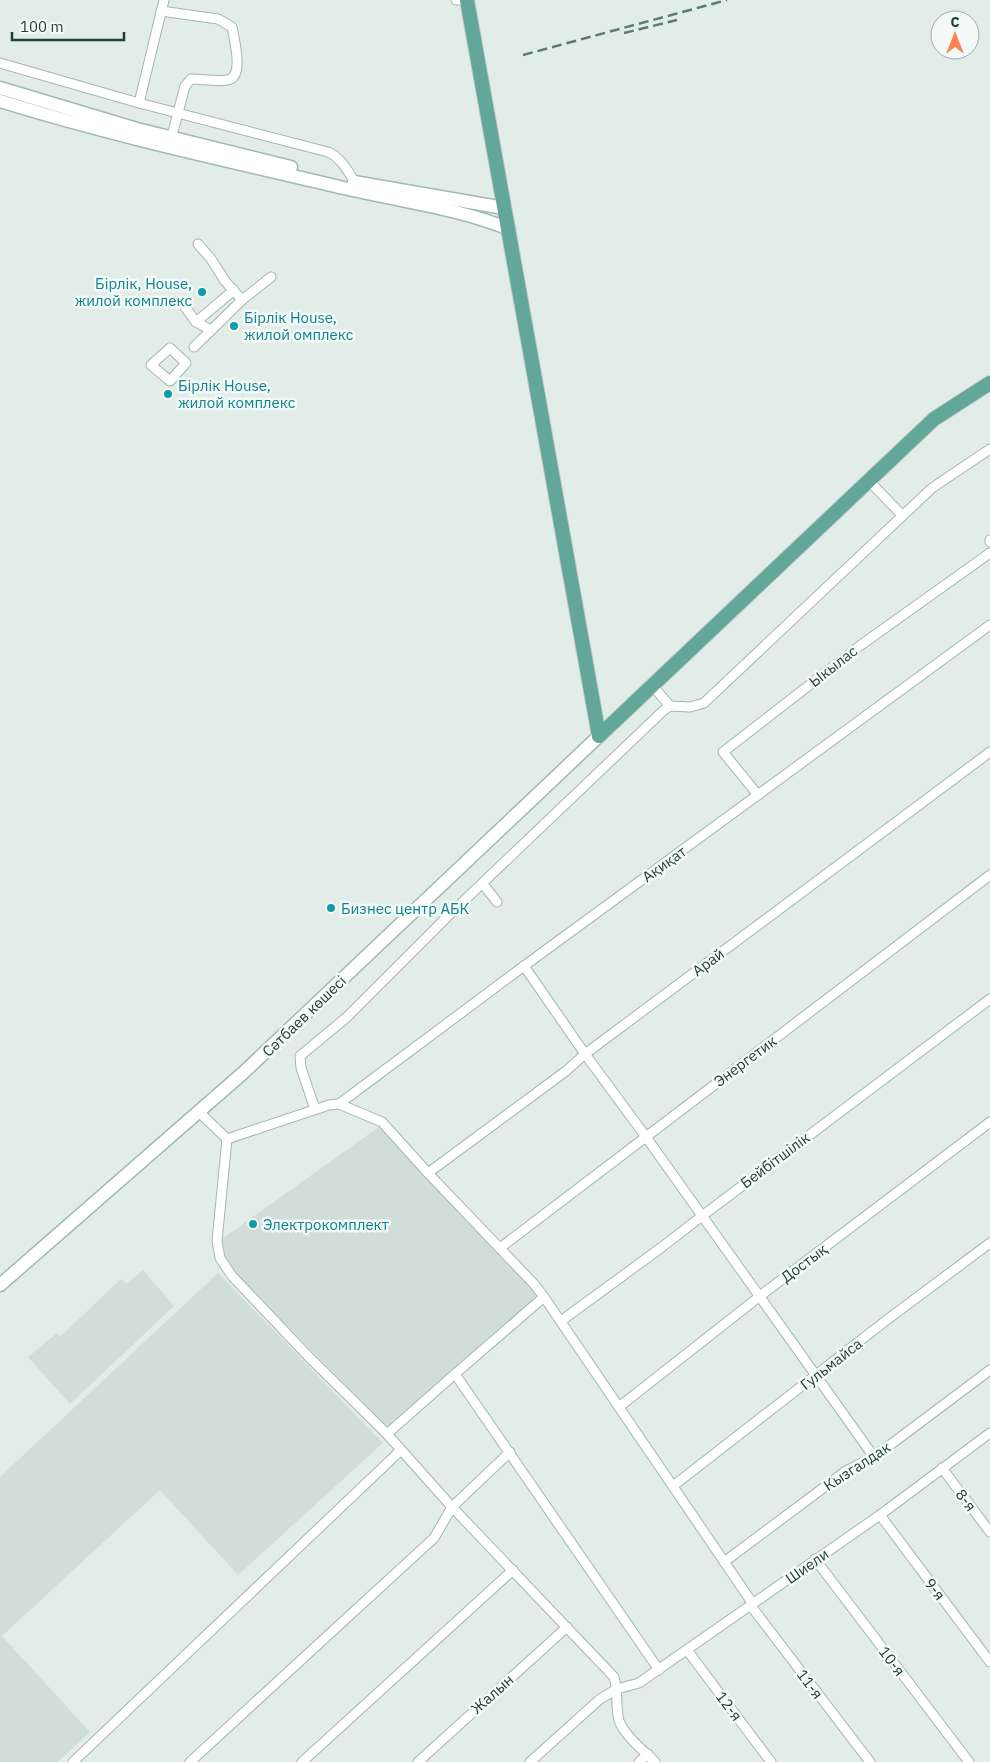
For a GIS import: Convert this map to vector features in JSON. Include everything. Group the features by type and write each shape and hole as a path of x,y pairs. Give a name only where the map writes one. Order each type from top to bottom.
{"main road":[{"path":"467,0 599,736"},
{"path":"0,88 137,129 170,142"},
{"path":"0,101 358,187 461,213 509,229"},
{"path":"358,187 504,208"},
{"path":"599,736 934,419 990,383"},
{"name":"Сәтбаев көшесі","path":"0,1285 243,1073 599,736"}],"street":[{"path":"138,103 164,0"},
{"path":"161,11 218,19 232,26 238,66 234,77 228,80 191,79 185,86 170,142"},
{"path":"0,63 138,103 328,152 341,161 358,187"},
{"path":"198,244 242,300"},
{"path":"194,347 242,300 271,277"},
{"path":"196,322 234,290"},
{"path":"185,307 196,322 211,330"},
{"path":"652,686 670,706 690,707 704,703 932,488 990,448"},
{"path":"868,480 902,515"},
{"name":"Ыкылас","path":"758,795 723,752 861,645 990,553"},
{"name":"Ақиқат","path":"339,1104 524,966 990,625"},
{"path":"315,1109 301,1068 300,1056 347,1017 450,914 484,884 670,706"},
{"name":"Арай","path":"428,1173 990,752"},
{"name":"Энергетик","path":"500,1248 990,875"},
{"path":"484,884 496,902"},
{"path":"524,966 874,1458"},
{"name":"Бейбітшілік","path":"561,1322 990,999"},
{"path":"227,1139 315,1109 339,1104"},
{"name":"11-я","path":"339,1104 382,1122 544,1297 752,1605 870,1762"},
{"path":"199,1112 227,1139"},
{"name":"Достық","path":"619,1407 760,1296 990,1122"},
{"path":"227,1139 218,1240 220,1258 232,1276 308,1356 387,1434 400,1451 452,1507 614,1677 618,1689 618,1717 620,1726 655,1762"},
{"name":"Гульмайса","path":"673,1486 888,1319 990,1243"},
{"path":"387,1434 544,1297"},
{"name":"Кызгалдак","path":"724,1562 846,1471 874,1458 990,1370"},
{"path":"454,1374 510,1452 659,1670"},
{"name":"Шиели","path":"530,1762 600,1698 618,1689 639,1683 659,1670 880,1515 990,1433"},
{"path":"73,1762 400,1451"},
{"path":"190,1762 434,1538 452,1507 510,1452"},
{"name":"8-я","path":"942,1468 990,1532"},
{"name":"9-я","path":"880,1515 990,1662"},
{"name":"10-я","path":"815,1559 969,1762"},
{"path":"302,1762 512,1570"},
{"name":"Жалын","path":"418,1762 566,1627"},
{"name":"12-я","path":"687,1650 771,1762"},
{"path":"639,1762 648,1754"}],"shaded area":[{"path":"380,1126 426,1177 532,1286 541,1298 391,1430 234,1273 225,1256 222,1239"},
{"path":"143,1270 174,1306 70,1404 28,1357 57,1333 60,1337 121,1279 126,1284"},
{"path":"218,1273 383,1443 238,1575 160,1490 2,1636 90,1732 58,1762 0,1762 0,1477"}],"railway":[{"path":"523,55 727,0"},
{"path":"624,33 677,20"}],"place":[{"name":"Бірлік, House, жилой комплекс","path":"202,292"},
{"name":"Бірлік House, жилой омплекс","path":"234,326"},
{"name":"Бірлік House, жилой комплекс","path":"168,394"},
{"name":"Бизнес центр АБК","path":"331,908"},
{"name":"Электрокомплект","path":"253,1224"}]}
